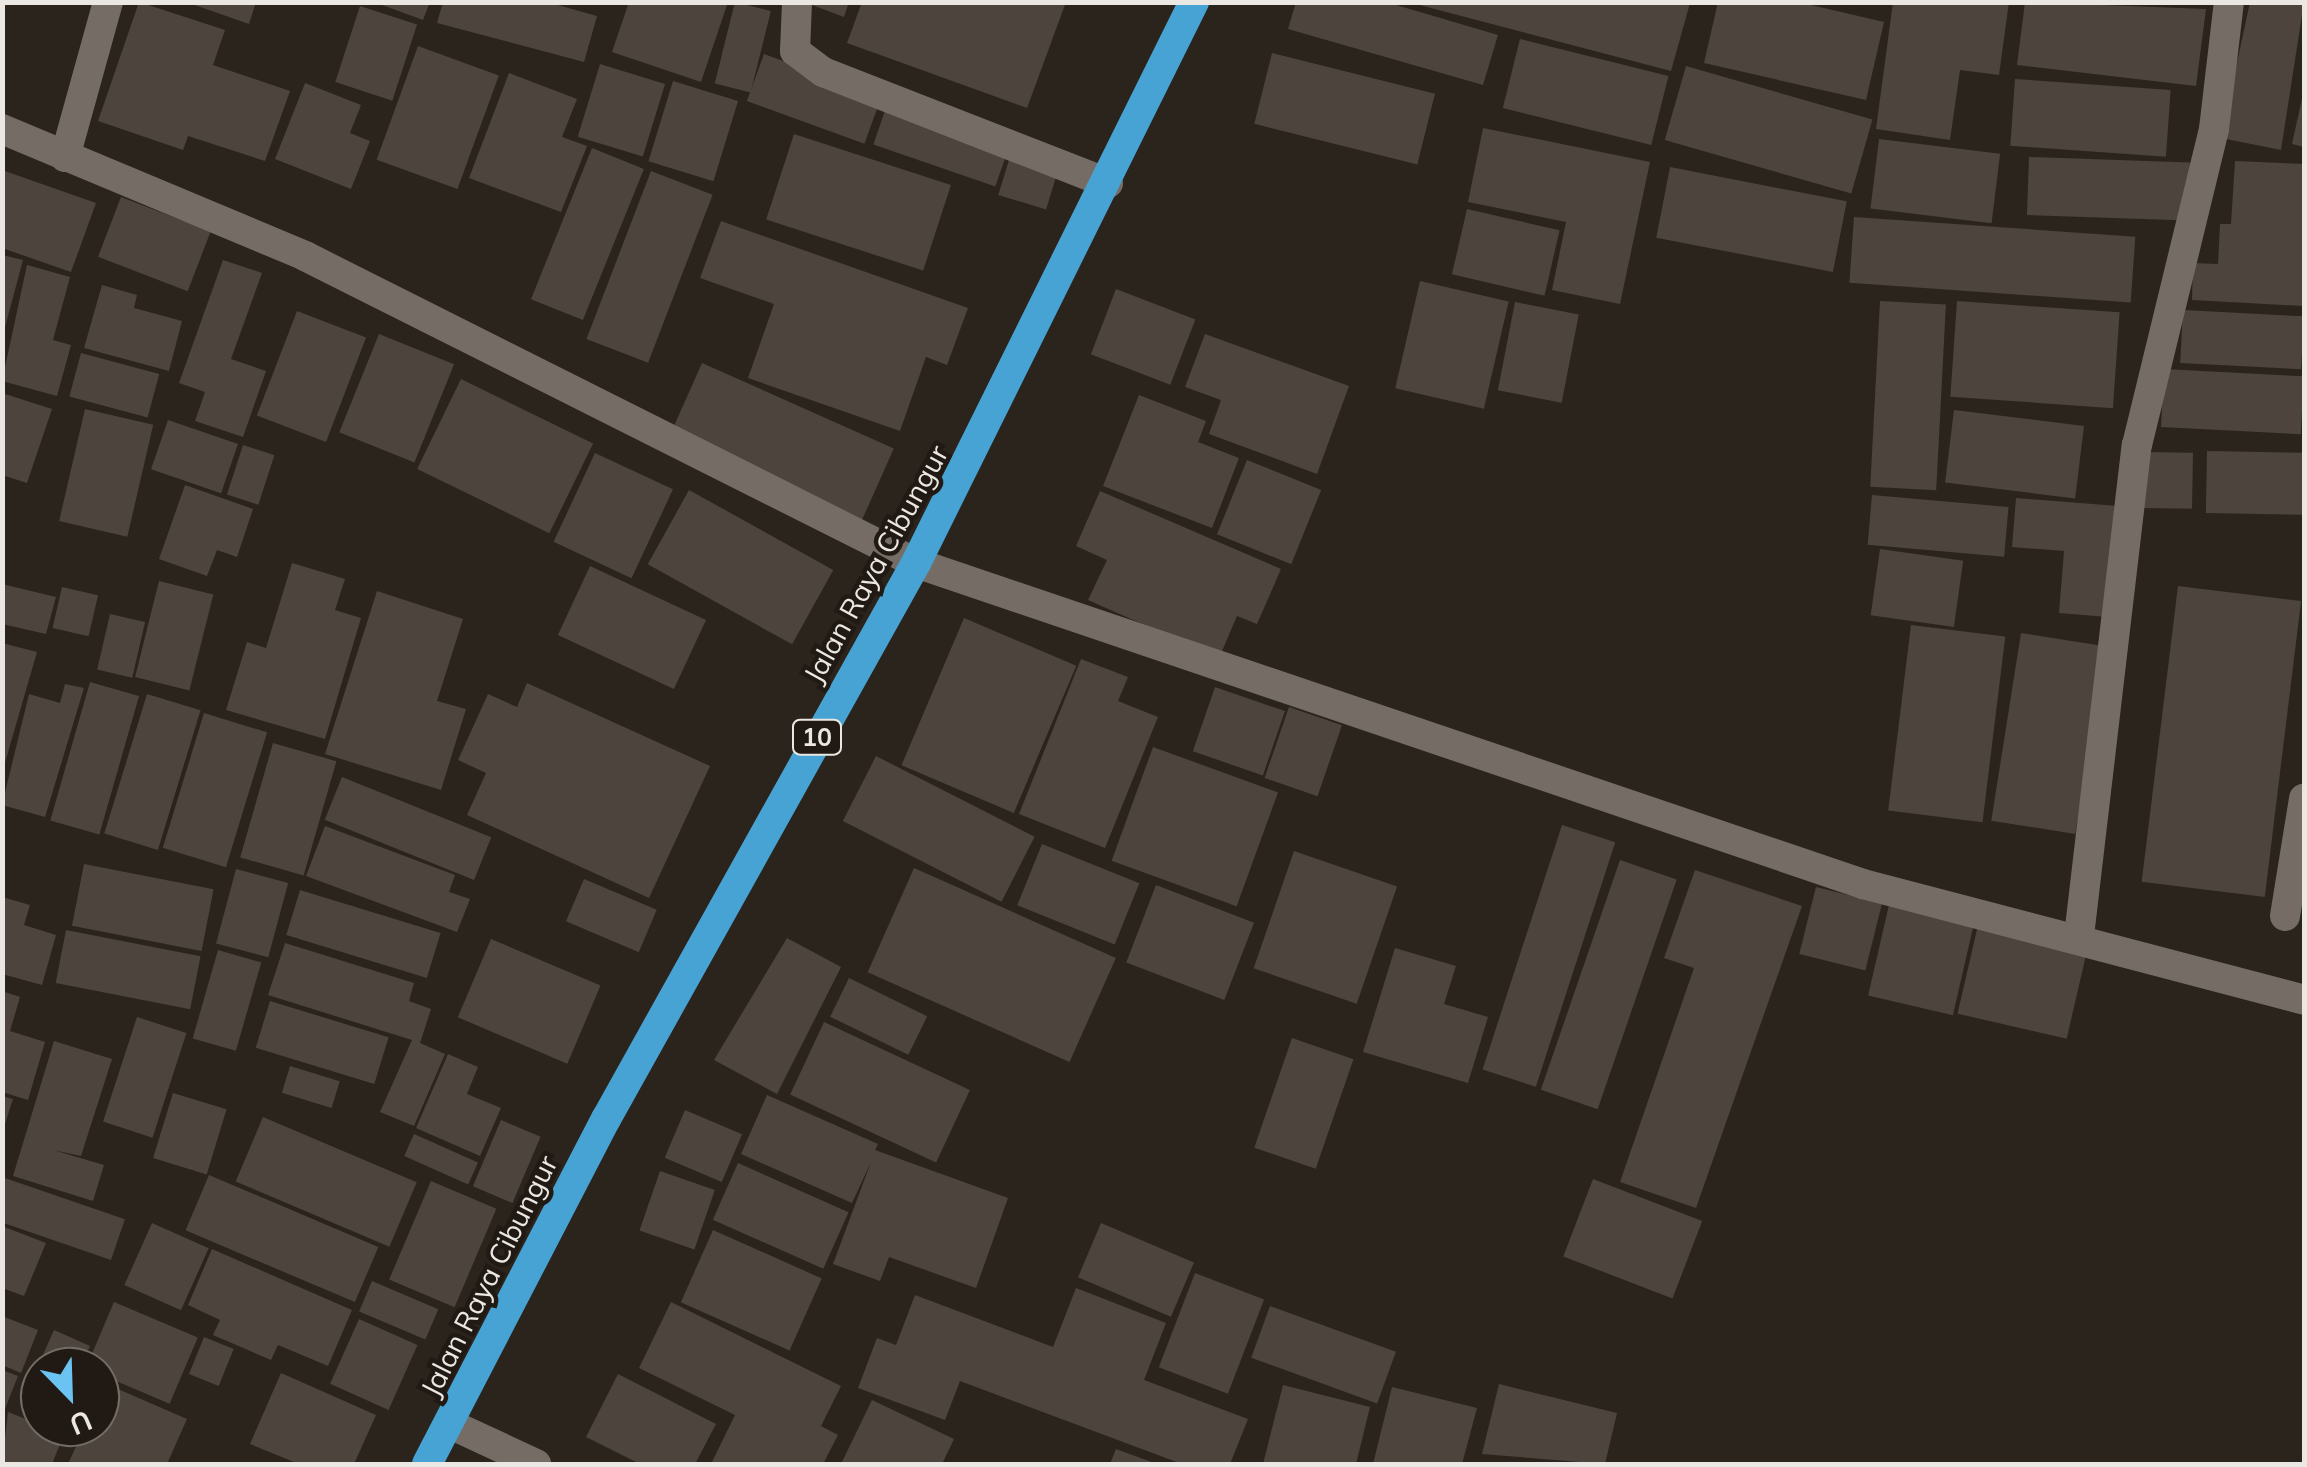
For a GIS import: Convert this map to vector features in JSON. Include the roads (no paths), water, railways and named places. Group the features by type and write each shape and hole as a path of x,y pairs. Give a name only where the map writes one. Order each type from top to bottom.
{"highway":[{"name":"Jalan Raya Cibungur","path":"427,1464 606,1119 916,563 1108,183 1194,2"}],"street":[{"path":"65,157 108,2"},
{"path":"797,2 795,51 812,65 1108,183"},
{"path":"2079,936 2137,445 2214,129 2229,2"},
{"path":"2,128 389,296 916,563 1844,878 2079,936 2304,1000"},
{"path":"2285,916 2304,800"},
{"path":"450,1424 536,1464"}]}
